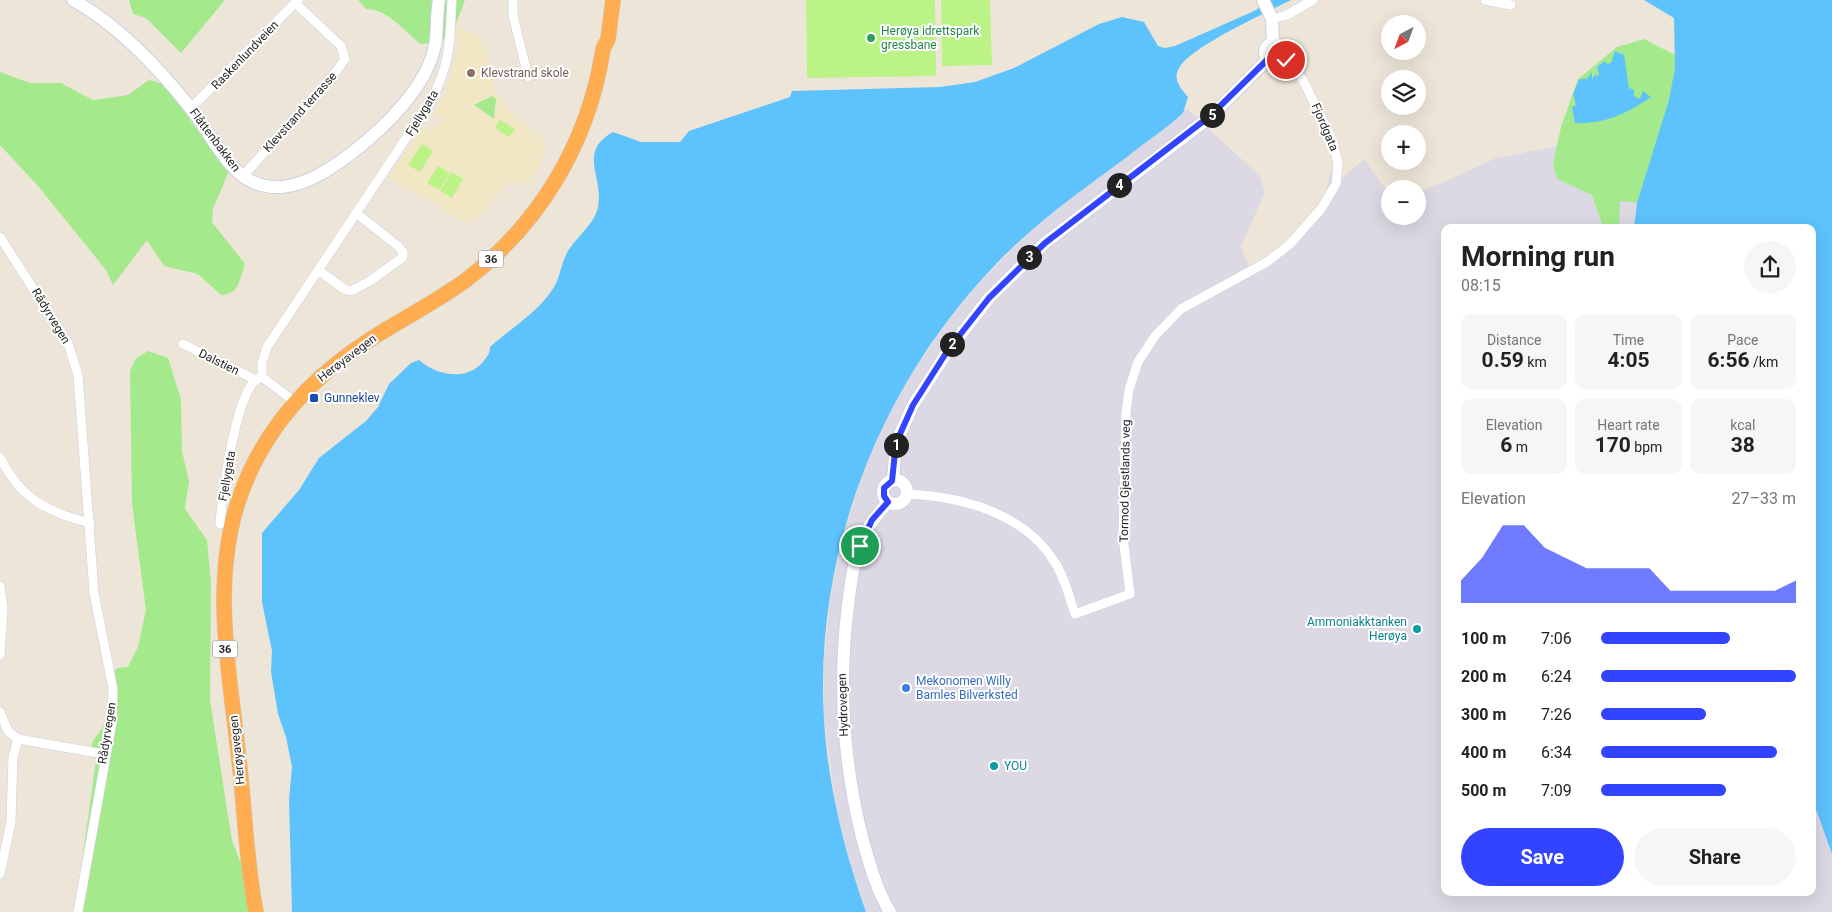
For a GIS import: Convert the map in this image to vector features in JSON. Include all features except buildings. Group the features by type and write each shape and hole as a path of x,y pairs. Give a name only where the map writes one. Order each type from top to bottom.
{"highway":[{"name":"Herøyavegen","path":"603,0 601,38 603,49"},
{"name":"Herøyavegen","path":"256,912 225,646 226,565 236,511 250,471 276,426 295,402 324,373 345,356 466,280 520,230 551,189 574,147 592,100 603,49 608,39 612,0"}],"street":[{"name":"Flåttenbakken","path":"73,0 97,15 132,44 191,108 243,176 261,185 292,185 326,171 357,149 400,106 424,74 435,46 439,0"},
{"name":"Fjellygata","path":"220,524 222,497 232,446 245,399 249,389 259,378 267,348 421,118 442,78 449,56 452,0"},
{"path":"513,0 513,15 528,77"},
{"path":"1267,8 1286,15 1314,0"},
{"path":"1485,0 1511,5"},
{"name":"Raskenlundveien","path":"191,108 297,2"},
{"name":"Klevstrand terrasse","path":"243,176 335,73 345,59 341,46 297,2"},
{"path":"1267,8 1273,42"},
{"path":"1268,59 1277,60 1281,56 1282,47 1273,42"},
{"path":"1268,59 1265,49 1273,42"},
{"name":"Fjordgata","path":"1281,56 1293,66 1303,80 1332,139 1338,163 1337,179"},
{"path":"892,481 902,482 907,490 907,494 900,503 888,502 884,496 884,488 892,481 896,443 913,405 948,350 989,298 1045,243 1210,116 1268,59"},
{"name":"Tormod Gjestlands veg","path":"907,494 935,497 983,508 1002,515 1026,530 1044,546 1056,563 1075,614 1130,594 1123,537 1126,412 1138,362 1155,336 1181,310 1267,262 1290,244 1321,209 1337,179"},
{"path":"318,270 344,289 351,291 370,281 403,257 403,252 398,246 356,213"},
{"name":"Rådyrvegen","path":"0,237 51,312 68,343 75,361 81,396 94,593 113,689 112,722 104,754 78,912"},
{"name":"Dalstien","path":"183,344 259,378"},
{"path":"259,378 295,402"},
{"path":"0,457 9,476 22,492 50,509 90,524"},
{"name":"Hydrovegen","path":"888,502 872,520 863,537 853,572 844,637 842,682 845,742 853,799 874,877 890,912"},
{"path":"0,586 3,608 0,654"},
{"path":"0,712 8,731 18,739 104,754"},
{"path":"0,874 11,822 13,757 18,739"}],"shaded area":[{"path":"455,26 478,35 487,54 493,88 518,122 527,122 531,131 545,139 542,161 527,185 510,181 481,214 470,223 448,214 437,204 388,178 416,138 420,125 431,131 440,122 441,118 433,113 445,94 460,43 457,40"},
{"path":"1186,108 1260,176 1265,192 1241,247 1251,272 1287,249 1325,198 1331,169 1339,181 1364,159 1381,183 1381,225 1426,225 1426,188 1496,158 1661,126 1637,203 1634,224 1441,224 1441,896 1816,896 1816,807 1832,854 1832,912 866,912 836,809 824,718 824,659 831,593 843,535 863,472 887,417 904,385 949,318 973,289 1034,227 1177,118"}],"green space":[{"path":"129,0 225,0 181,53 146,18 133,14"},
{"path":"358,0 465,0 456,24 441,42 420,44 388,17 374,10 366,9"},
{"name":"Herøya idrettspark gressbane","path":"806,0 935,0 936,76 807,78"},
{"path":"941,0 990,0 992,65 942,66"},
{"path":"1644,39 1677,56 1669,111 1642,203 1620,201 1619,224 1602,224 1592,195 1557,179 1553,164 1561,127 1578,79 1617,47"},
{"path":"0,72 30,83 61,83 93,100 128,95 149,80 164,84 217,157 231,166 213,209 212,222 245,264 240,281 235,289 232,292 221,295 198,274 164,266 147,240 113,285 106,270 38,186 0,145"},
{"path":"492,96 496,99 494,119 474,105"},
{"path":"500,120 515,129 509,137 495,128"},
{"path":"422,144 433,151 420,172 408,165"},
{"path":"438,166 450,173 439,190 427,183"},
{"path":"452,172 463,179 452,198 440,191"},
{"path":"148,351 168,358 181,399 182,451 189,481 185,509 207,540 211,583 210,700 232,841 255,898 256,912 75,912 96,760 92,743 105,720 111,696 108,680 118,668 128,667 138,647 146,610 132,504 130,371 136,358"}],"water":[{"path":"1271,0 1291,0 1211,41 1184,61 1177,74 1179,85 1188,97 1183,113 1042,221 996,264 955,311 919,362 888,417 863,474 843,533 830,594 824,656 824,719 829,769 844,841 866,912 292,912 289,799 292,767 286,737 278,714 271,672 272,651 262,602 262,533 299,490 319,458 366,421 378,407 389,384 411,363 419,360 433,369 442,372 450,374 467,373 481,364 487,356 490,347 533,312 548,296 556,283 564,259 596,214 599,196 594,157 596,148 602,140 613,132 641,142 680,142 689,131 790,97 792,91 940,87 975,82 1014,68 1099,24 1122,17 1144,22 1158,46 1165,48 1175,46 1254,11"},
{"path":"1644,0 1832,0 1832,854 1816,809 1816,224 1634,224 1637,203 1669,100 1675,68 1674,18"},
{"path":"1615,51 1624,55 1629,88 1634,90 1634,96 1640,99 1643,91 1651,97 1615,117 1596,122 1575,123 1572,107 1576,105 1573,94 1579,80 1585,78 1586,80 1592,72 1592,79 1596,74 1597,77 1599,74 1597,67 1605,61 1607,64 1611,63"}],"place":[{"name":"Herøya idrettspark gressbane","path":"871,38"},
{"name":"Klevstrand skole","path":"471,73"},
{"name":"Gunneklev","path":"314,398"},
{"name":"Ammoniakktanken Herøya","path":"1417,629"},
{"name":"Mekonomen Willy Bamles Bilverksted","path":"906,688"},
{"name":"YOU","path":"994,766"}],"route":[{"path":"860,546 872,520 888,502 884,496 884,488 892,481 896,443 913,405 948,350 989,298 1045,243 1222,106 1268,59 1274,61 1281,56 1286,60"}]}
